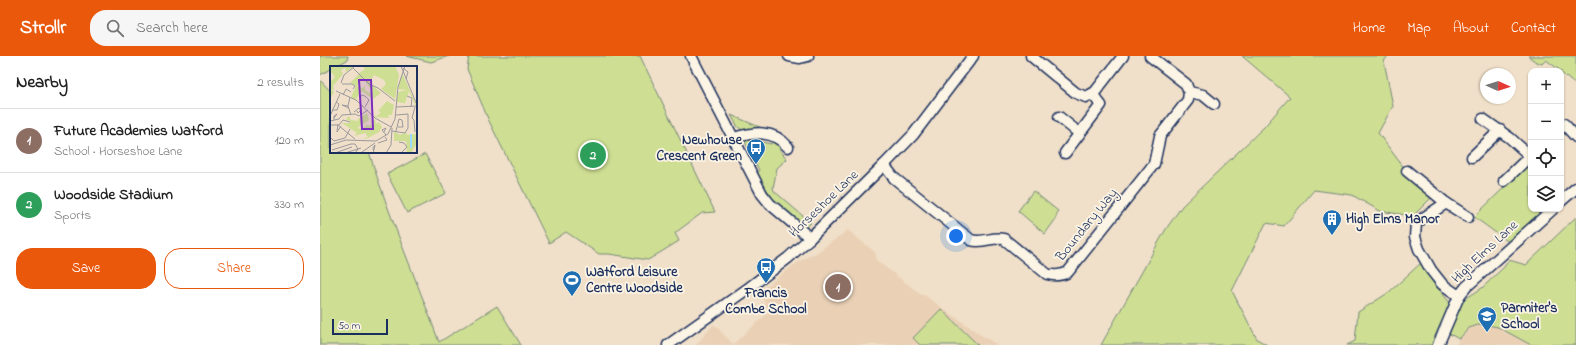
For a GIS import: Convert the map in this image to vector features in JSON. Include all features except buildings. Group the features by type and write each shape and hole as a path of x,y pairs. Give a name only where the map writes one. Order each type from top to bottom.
{"street":[{"path":"691,56 762,194 770,204 810,238"},
{"path":"789,56 800,58 808,56"},
{"name":"Horseshoe Lane","path":"668,345 788,258 810,238 913,135 973,56"},
{"path":"1031,56 1076,94 1083,97 1092,94 1123,56"},
{"path":"1150,56 1184,82 1188,86 1189,92 1203,95 1214,104"},
{"name":"Boundary Way","path":"884,165 894,178 971,240 980,241 995,238 1004,239 1047,274 1064,274 1068,272 1154,164 1160,136 1185,105 1188,100 1189,92"},
{"path":"1065,153 1101,105 1092,94"},
{"path":"1059,117 1079,133"},
{"path":"1483,119 1500,130 1528,153"},
{"path":"1564,124 1576,137"},
{"path":"1472,157 1500,130"},
{"path":"734,138 749,134 766,133 781,139 788,147"},
{"path":"1504,181 1528,157"},
{"path":"1406,171 1446,203 1468,217"},
{"path":"1564,198 1576,188"},
{"path":"1446,203 1416,223 1415,237 1431,270 1442,284 1458,296"},
{"name":"High Elms Lane","path":"1438,345 1458,296 1480,274 1550,212"}],"shaded area":[{"path":"848,230 876,253 876,260 922,295 923,294 981,335 998,345 696,345 714,324 733,344 769,312 760,291 795,264 816,253"},
{"name":"Parmiter's School","path":"1481,324 1498,327 1531,345 1456,345 1459,339 1469,328"}],"green space":[{"path":"320,56 348,56 347,60 336,66 330,66 330,70 320,75"},
{"path":"406,56 449,56 431,62"},
{"path":"469,56 640,56 715,212 702,213 675,233 679,241 648,260 609,254 599,254 566,232 549,243 489,121 467,69"},
{"path":"1242,56 1388,56 1384,61 1393,106 1378,133 1404,168 1434,195 1413,216 1380,211 1352,195 1314,190 1284,226 1266,223 1232,291 1257,339 1267,345 1101,345 1166,229 1182,206 1264,127 1290,97"},
{"path":"1528,56 1576,56 1576,85 1564,75 1564,68 1557,68 1546,60 1542,64 1536,62"},
{"path":"320,80 330,91 330,153 369,153 385,200 439,342 497,306 521,345 320,345"},
{"path":"731,115 762,128 742,130 738,127"},
{"path":"750,138 752,143 762,142 771,144 773,139 779,142 780,150 787,159 777,168 773,188 774,191 811,223 806,227 775,202 757,175 759,170 744,140"},
{"path":"425,154 446,193 407,213 387,174"},
{"path":"1528,164 1528,212 1544,212 1510,243 1474,217"},
{"path":"1033,191 1058,211 1055,220 1045,234 1018,211"},
{"path":"1576,217 1576,345 1531,345 1498,327 1481,324 1469,328 1459,339 1446,332 1462,301 1482,288 1504,267 1509,260 1526,265"},
{"path":"1421,263 1432,281 1451,304 1434,345 1347,345 1355,341 1358,312 1388,293"},
{"path":"941,309 978,345 920,345 913,338"}],"place":[{"name":"Woodside Stadium","path":"593,155"},
{"name":"Newhouse Crescent Green","path":"756,165"},
{"name":"High Elms Manor","path":"1332,236"},
{"name":"Francis Combe School","path":"766,284"},
{"name":"Future Academies Watford","path":"838,287"},
{"name":"Watford Leisure Centre Woodside","path":"572,297"},
{"name":"Parmiter's School","path":"1487,333"}]}
